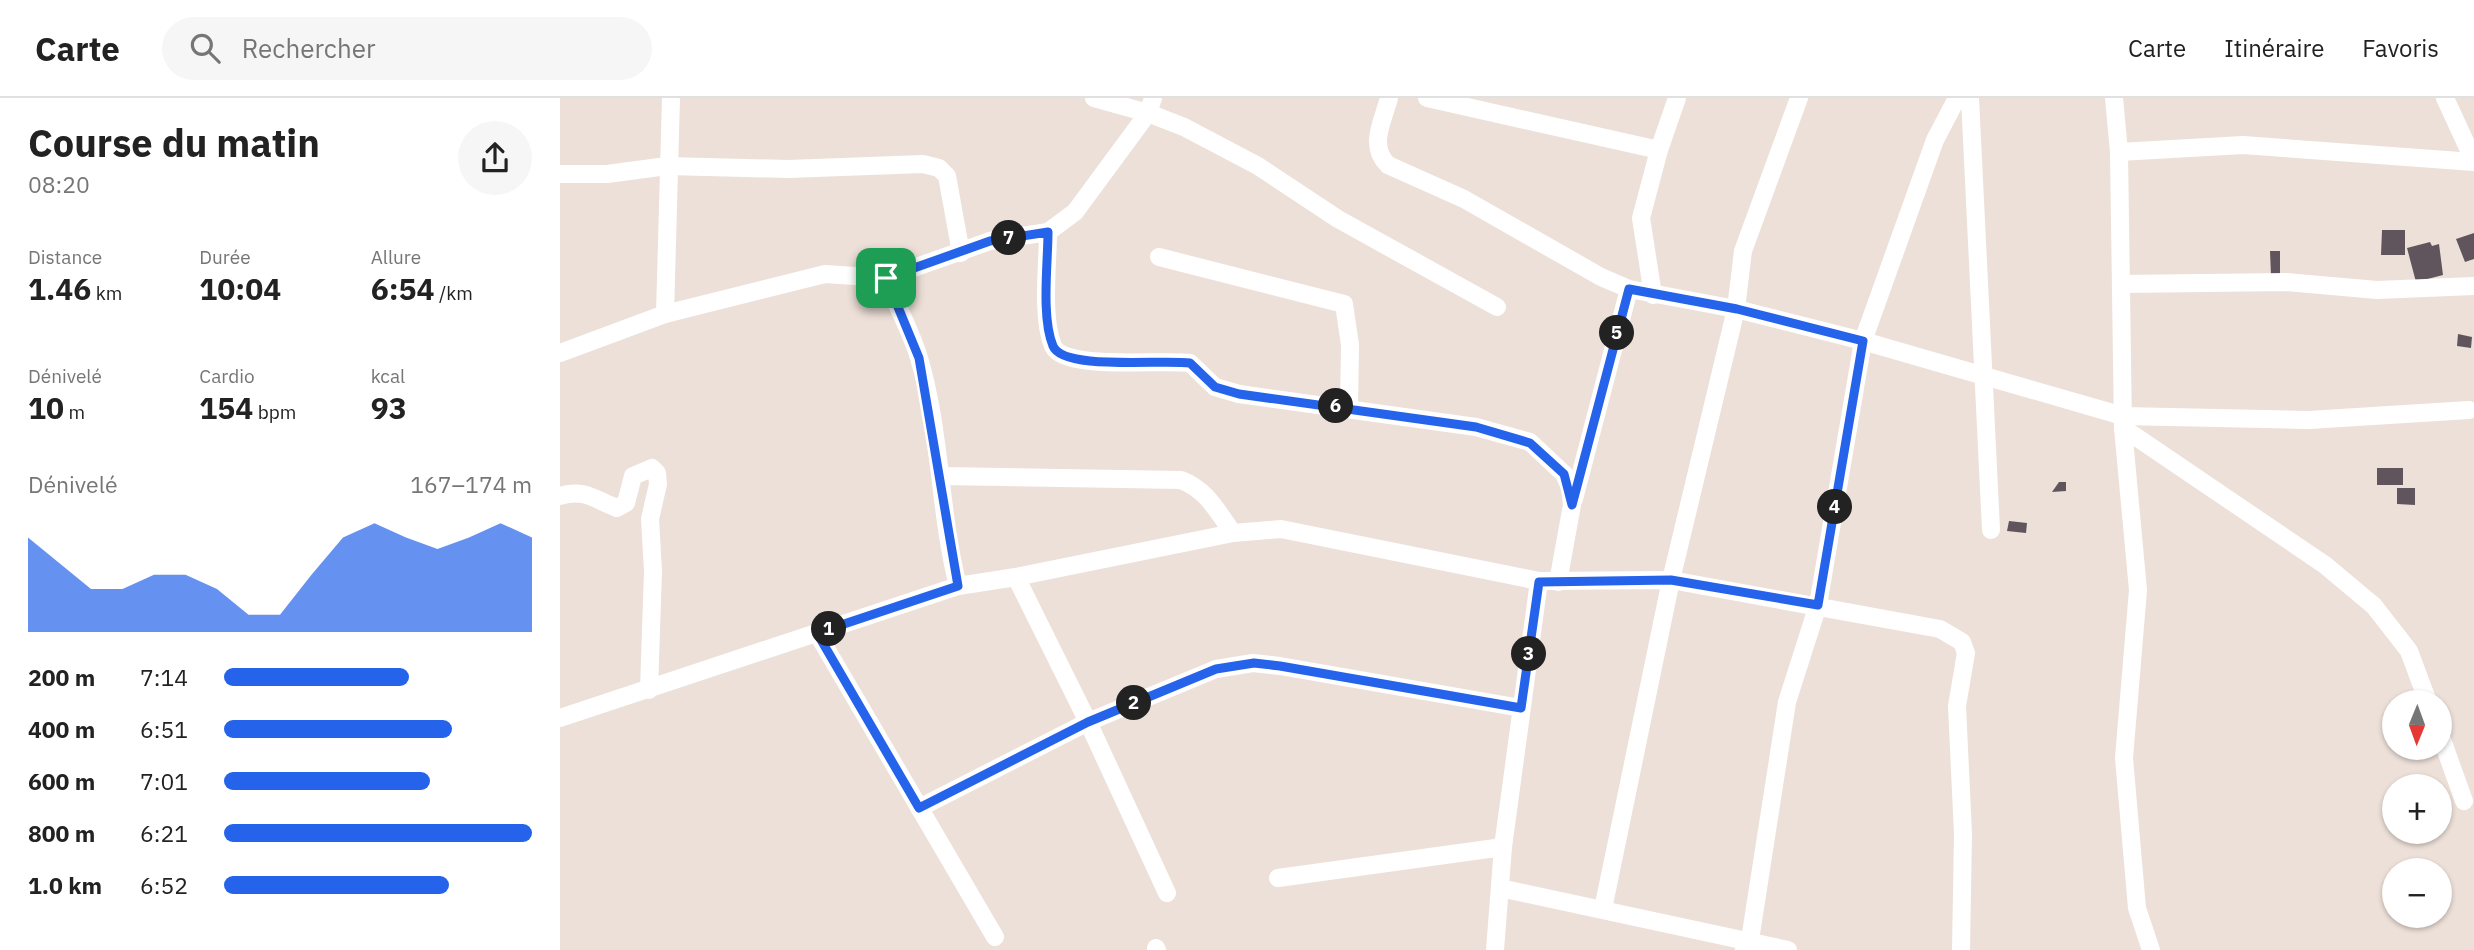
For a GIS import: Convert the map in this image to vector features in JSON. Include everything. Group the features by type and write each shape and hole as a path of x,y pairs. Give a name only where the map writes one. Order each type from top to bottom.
{"street":[{"path":"664,314 671,98"},
{"path":"1094,98 1151,105 1258,166 1338,219 1497,307"},
{"path":"1389,98 1376,145 1380,156 1388,165 1464,199 1601,277 1629,289 1737,309 1984,374 2123,422 2325,565 2374,606 2409,651 2424,690"},
{"path":"1427,98 1659,150"},
{"path":"1653,295 1641,218 1659,150 1677,98"},
{"path":"1603,909 1671,580 1737,309 1743,251 1799,98"},
{"path":"1747,945 1787,702 1818,605 1863,341 1935,140 1957,98"},
{"path":"1970,98 1992,530"},
{"path":"2114,98 2119,152 2123,422 2138,590 2124,758 2137,908 2151,950"},
{"path":"2119,152 2243,145 2474,161 2445,98"},
{"path":"560,353 664,314 825,274 886,278 990,241 1048,232 1075,212 1151,105"},
{"path":"560,174 607,174 667,166 788,169 923,164 939,168 947,176 961,253"},
{"path":"1048,232 1048,312 1053,348 1064,357 1084,361 1190,363 1215,387 1239,394 1476,427 1530,443 1564,474 1572,505"},
{"path":"1159,257 1344,304 1350,345 1349,408"},
{"path":"886,278 919,358 942,476 950,556 958,586"},
{"path":"2121,284 2286,282 2377,290 2474,286"},
{"path":"1558,582 1572,505 1629,289"},
{"path":"2123,422 2309,420 2469,410"},
{"path":"560,496 570,493 593,494 617,508 626,503 632,475 652,468 657,473 658,484 650,519 653,570 649,690"},
{"path":"942,476 1181,480 1206,494 1233,533"},
{"path":"560,718 958,586 1016,577 1233,533 1280,529 1313,534 1539,582 1671,580 1940,629 1962,642 1966,653 1957,706 1964,834 1961,950"},
{"path":"1016,577 1088,722 1167,893"},
{"path":"1494,950 1503,847 1539,582"},
{"path":"817,633 995,937"},
{"path":"919,808 1088,722 1216,669 1254,663 1521,708"},
{"path":"2449,760 2464,801"},
{"path":"1278,878 1503,847"},
{"path":"1500,888 1603,909 1747,945 1788,950"}],"building":[{"path":"2382,230 2405,230 2405,255 2381,255"},
{"path":"2474,233 2474,259 2465,262 2456,239"},
{"path":"2430,242 2432,246 2439,244 2443,275 2416,282 2407,248"},
{"path":"2270,251 2280,251 2280,276 2271,276"},
{"path":"2458,334 2472,337 2471,348 2457,346"},
{"path":"2377,468 2403,468 2403,485 2377,485"},
{"path":"2059,482 2066,482 2066,491 2052,492"},
{"path":"2397,488 2415,488 2415,505 2397,504"},
{"path":"2009,521 2027,523 2026,533 2007,531"}],"route":[{"path":"1048,232 1048,312 1053,348 1064,357 1084,361 1190,363 1215,387 1239,394 1476,427 1530,443 1564,474 1570,487 1572,505 1629,289 1737,309 1863,341 1818,605 1671,580 1539,582 1521,708 1280,666 1254,663 1216,669 1088,722 919,808 817,633 958,586 950,556 942,476 919,358 886,278 990,241 1048,232"}]}
